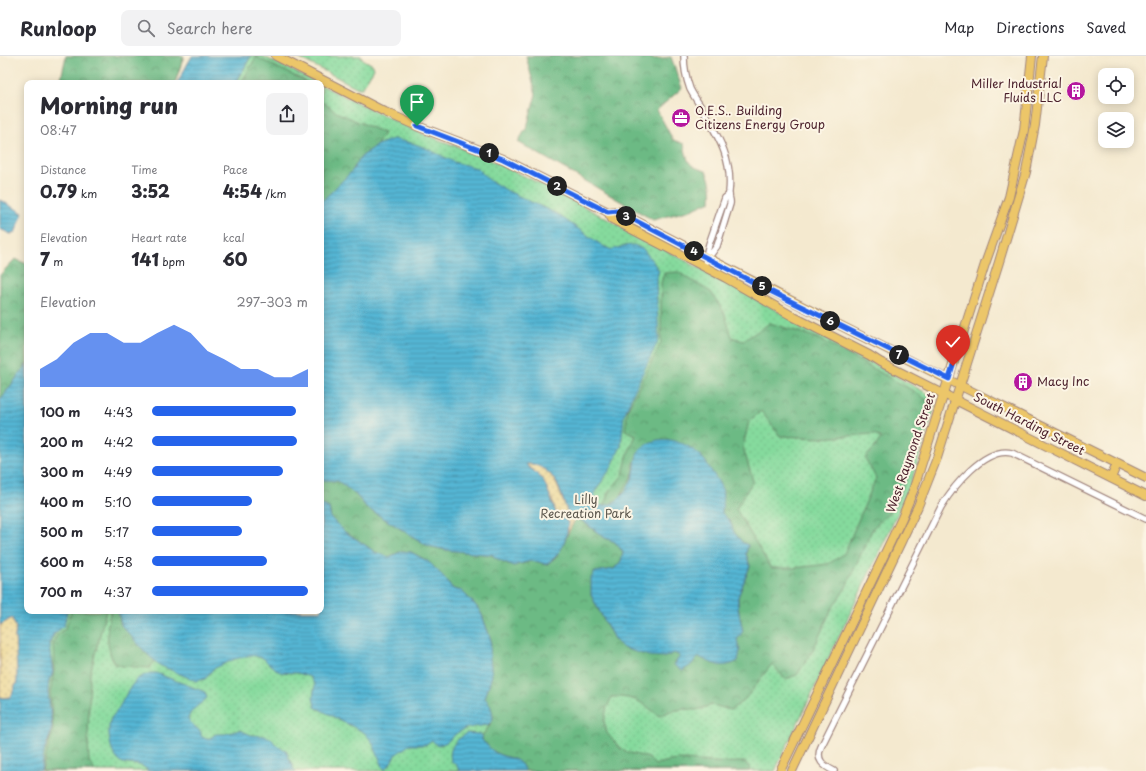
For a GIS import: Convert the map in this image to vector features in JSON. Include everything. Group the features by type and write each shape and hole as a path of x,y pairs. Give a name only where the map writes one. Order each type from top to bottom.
{"main road":[{"name":"South Harding Street","path":"276,56 323,80"},
{"name":"West Raymond Street","path":"780,771 907,507 919,475 985,264 1013,183 1024,130 1032,56"},
{"name":"West Raymond Street","path":"792,771 918,506 937,458 1026,172 1035,125 1043,56"},
{"name":"South Harding Street","path":"324,81 394,116 474,146 516,165 608,212 612,219 704,267 794,317 944,395 1146,496"},
{"name":"South Harding Street","path":"608,212 617,211 849,330 1146,478"},
{"path":"842,341 849,330"},
{"path":"1111,478 1118,464"},
{"path":"800,730 809,734"}],"street":[{"path":"684,56 684,70 690,90 721,141 729,174 728,195 724,198 708,244 708,258 704,267"},
{"path":"834,771 821,762 818,754 821,747 941,507 959,481 977,466 995,454 1002,452 1012,453 1146,519"}],"green space":[{"path":"66,56 184,56 176,80 61,80"},
{"path":"251,56 262,56 312,80 238,80"},
{"path":"295,56 361,56 361,58 373,65 374,69 362,88 358,88"},
{"path":"526,56 647,56 653,59 671,57 682,88 657,110 673,140 684,144 689,162 695,167 706,171 711,185 711,201 691,210 653,220 518,142 527,127 536,94"},
{"path":"256,57 303,80 243,80"},
{"name":"Lilly Recreation Park","path":"324,86 418,132 475,153 545,186 707,272 932,396 935,406 911,483 898,513 775,771 41,771 41,762 51,730 48,692 52,662 49,647 54,635 62,627 67,614 324,614"},
{"path":"324,103 336,112 384,133 377,145 361,157 352,171 324,199"},
{"path":"15,259 24,263 24,368 0,400 0,275"},
{"path":"678,272 711,292 724,312 732,337 743,341 770,323 818,338 919,394 929,402 929,412 919,449 894,508 873,528 845,589 831,610 813,650 797,675 785,679 772,664 745,699 731,710 712,705 697,710 685,709 671,711 659,716 638,701 620,697 612,697 607,707 604,721 607,733 620,748 627,752 649,758 655,765 677,760 745,762 750,768 749,771 525,771 520,763 496,753 482,740 482,736 493,720 484,698 491,640 478,608 462,591 453,589 429,562 411,552 402,551 389,557 375,552 345,532 331,518 329,508 324,506 324,480 338,481 356,495 367,508 428,546 446,550 493,555 514,566 534,561 546,565 556,557 563,546 576,517 605,538 615,542 623,552 621,561 614,569 595,572 591,595 614,639 623,648 633,651 665,657 674,653 681,656 690,666 699,656 710,662 737,640 739,616 738,597 750,566 746,553 748,545 742,542 734,532 730,521 722,513 722,490 706,463 689,447 634,462 634,472 619,499 604,507 608,493 623,475 628,453 636,435 625,430 628,408 661,343 661,283 664,273","holes":["761,411 780,436 822,438 874,434 881,438 865,458 876,478 844,554 828,564 794,568 771,568 736,509 753,481 743,447 749,421"]},
{"path":"71,614 105,614 90,674 88,737 89,762 95,771 42,771 53,728 50,693 54,670 53,643 57,635 65,629"},
{"path":"110,614 119,614 121,625 155,661 149,668 114,664 110,652 107,631"}],"sand":[{"path":"526,463 536,465 544,469 554,480 568,513 576,517 568,533 568,522 556,513 552,499 534,471 529,468"},
{"path":"12,618 16,628 17,681 11,697 0,698 0,625"}],"water":[{"path":"192,56 251,56 238,80 179,80"},
{"path":"393,139 412,143 426,148 454,162 477,168 489,180 508,191 557,214 603,246 612,250 623,246 634,245 644,250 659,270 656,281 659,339 624,416 621,446 611,468 594,493 597,505 610,504 616,501 625,491 632,479 636,458 640,450 648,443 657,440 677,441 686,445 702,457 722,489 722,513 730,521 734,532 742,542 748,545 746,554 750,566 738,597 738,608 743,631 737,640 740,651 738,661 722,666 713,664 699,657 690,666 682,671 674,665 680,656 674,653 665,657 649,656 623,648 614,639 591,595 591,578 595,572 614,569 621,561 623,552 615,542 605,538 581,520 568,513 555,480 546,471 538,466 526,464 542,479 556,513 568,522 563,546 556,556 546,565 534,561 514,566 495,558 493,555 446,550 428,546 367,508 356,495 338,481 324,480 324,199 352,171 361,157 377,145"},
{"path":"0,200 23,213 15,233 11,234 0,229"},
{"path":"24,368 24,614 67,614 64,626 54,634 49,645 53,673 49,681 48,692 52,726 45,748 41,771 0,771 0,698 11,697 17,681 17,671 16,628 12,618 0,625 0,400"},
{"path":"324,506 329,508 331,518 345,532 375,552 389,557 402,551 411,552 429,562 453,589 462,591 478,608 491,640 490,657 492,676 485,698 491,708 493,720 488,725 467,728 457,733 447,742 437,746 432,740 425,745 409,745 395,755 389,766 384,769 372,742 365,733 315,707 313,697 315,685 310,677 298,673 280,672 263,658 251,655 235,659 213,669 205,679 196,681 159,665 121,625 119,614 324,614"},
{"path":"150,673 156,673 205,692 207,698 194,709 188,718 190,722 201,732 201,736 206,739 216,734 225,734 240,730 251,735 271,738 275,744 286,750 291,763 293,763 293,768 296,771 148,771 141,766 125,764 118,760 111,747 109,731 110,721 130,687 140,677"},
{"path":"467,733 479,734 482,736 482,740 492,750 496,753 516,760 525,771 459,771 456,764 451,761 450,756 456,741"}],"place":[{"name":"Miller Industrial Fluids LLC","path":"1076,91"},
{"name":"O.E.S.. Building Citizens Energy Group","path":"681,118"},
{"name":"Macy Inc","path":"1023,382"}],"route":[{"path":"417,126 474,146 521,167 608,212 617,211 768,290 887,350 949,379 953,366"}]}
